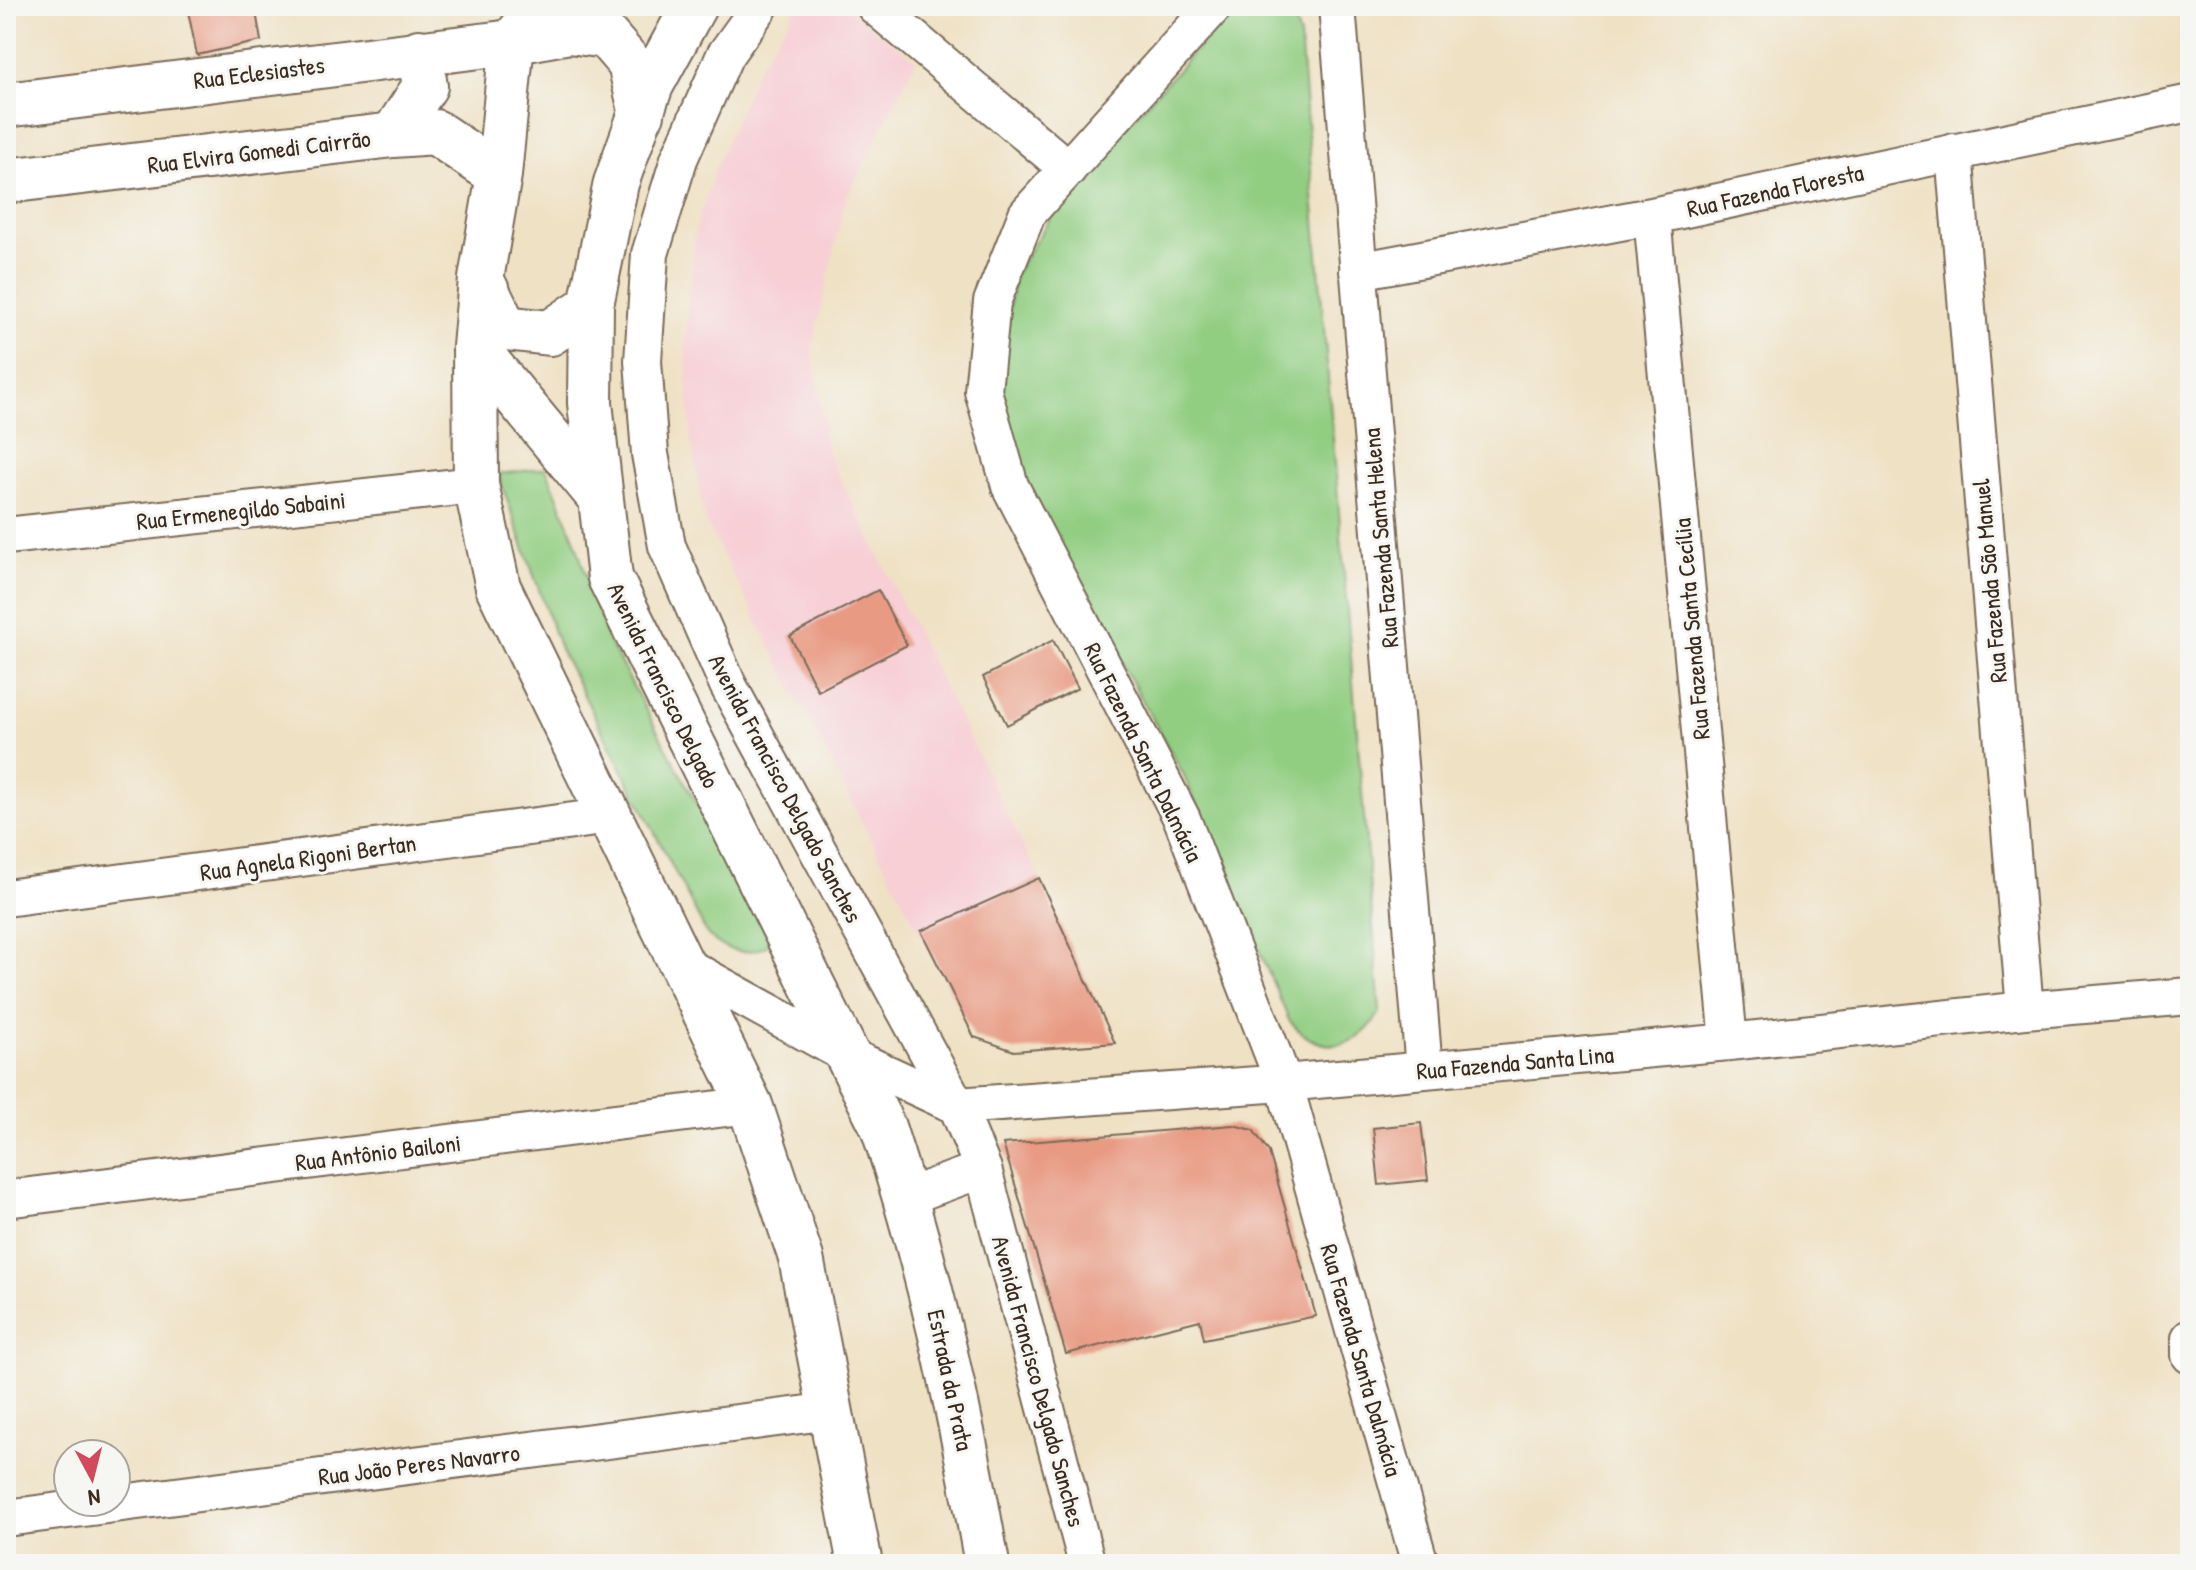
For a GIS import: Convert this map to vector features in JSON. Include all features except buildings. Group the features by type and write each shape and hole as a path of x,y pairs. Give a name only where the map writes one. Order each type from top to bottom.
{"main road":[{"path":"541,6 513,24 499,175 481,279 475,347 476,485 498,587 750,1105 801,1258 860,1564"},
{"name":"Avenida Francisco Delgado","path":"694,6 682,23 651,85 616,183 591,305 590,403 610,578 883,1127 906,1197"},
{"name":"Rua Eclesiastes","path":"6,105 419,52 513,24 606,36 630,64 642,114"},
{"path":"393,135 425,86 419,52"},
{"name":"Rua Elvira Gomedi Cairrão","path":"6,181 435,132 499,175"},
{"path":"481,279 505,328 550,333 591,305"},
{"path":"475,347 601,499"},
{"name":"Estrada da Prata","path":"906,1197 931,1287 964,1435 987,1564"}],"street":[{"name":"Avenida Francisco Delgado Sanches","path":"760,6 725,55 679,159 650,254 643,361 650,454 667,546 728,685 957,1106 983,1169 1087,1564"},
{"path":"875,6 1068,169"},
{"name":"Rua Fazenda Santa Dalmácia","path":"1214,6 1027,214 992,302 983,391 1010,486 1182,819 1284,1083 1420,1564"},
{"name":"Rua Fazenda Santa Helena","path":"1337,6 1424,1070"},
{"name":"Rua Fazenda Floresta","path":"1358,271 1652,216 2190,103"},
{"name":"Rua Fazenda São Manuel","path":"1954,152 2025,1010"},
{"name":"Rua Fazenda Santa Cecília","path":"1652,216 1729,1042"},
{"name":"Rua Ermenegildo Sabaini","path":"6,536 476,485"},
{"name":"Rua Agnela Rigoni Bertan","path":"6,898 610,816"},
{"name":"Rua Fazenda Santa Lina","path":"680,963 849,1056 957,1106 1284,1083 2190,996"},
{"name":"Rua Antônio Bailoni","path":"6,1199 750,1105"},
{"path":"906,1197 983,1169"},
{"name":"Rua João Peres Navarro","path":"6,1518 831,1411"}],"shaded area":[{"path":"798,6 843,6 916,60 845,201 812,348 828,454 1039,878 1115,1043 1014,1051 974,1037 705,521 691,439 685,345 695,232 715,169 757,69"}],"green space":[{"path":"1236,6 1278,6 1295,22 1300,36 1380,1012 1360,1035 1349,1042 1337,1044 1312,1040 1289,1020 1183,774 1016,471 999,372 1015,273 1069,189"},
{"path":"546,468 573,535 606,636 772,943 746,952 738,951 722,946 707,934 560,649 498,474"}]}
